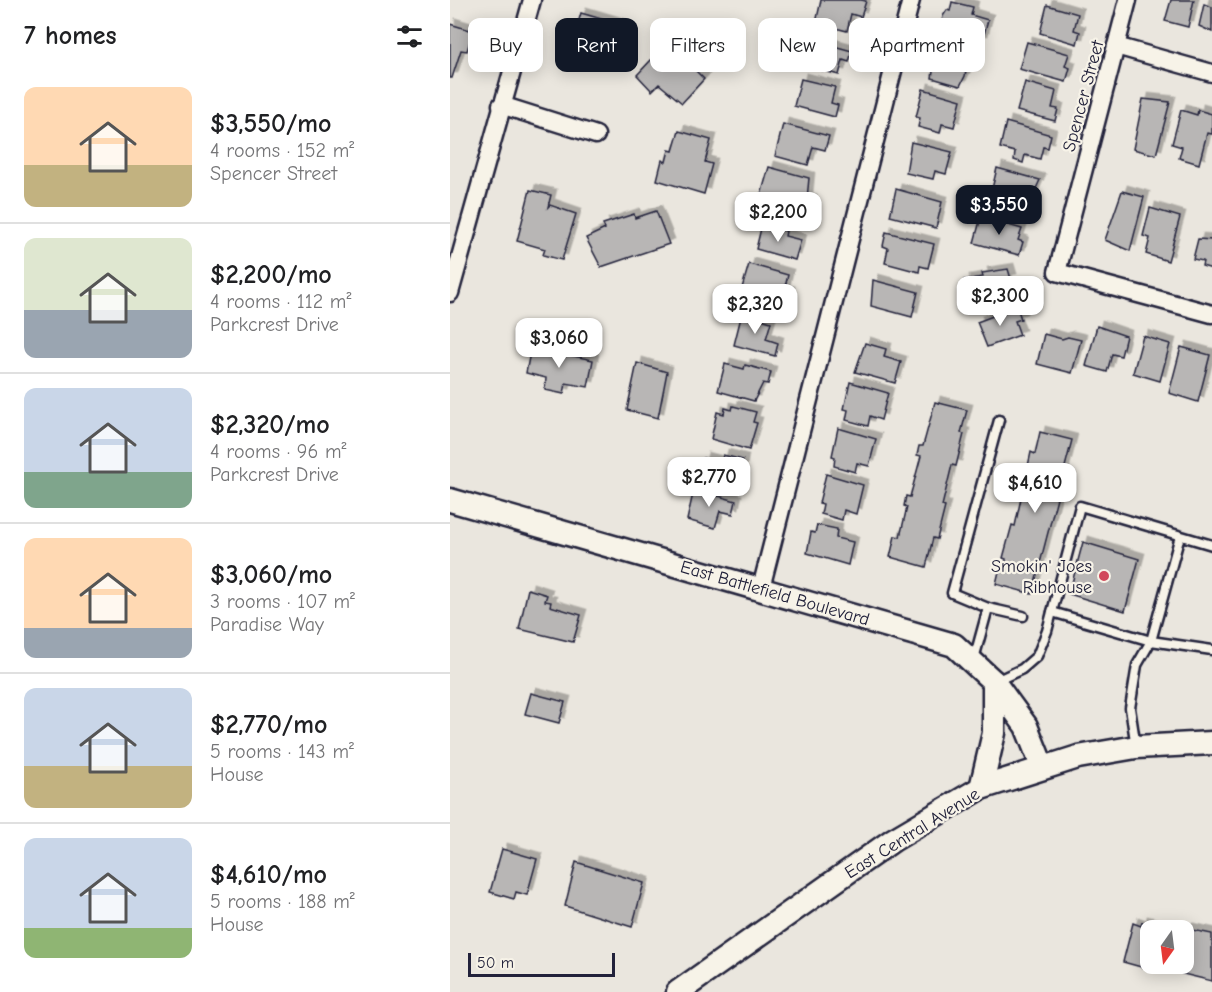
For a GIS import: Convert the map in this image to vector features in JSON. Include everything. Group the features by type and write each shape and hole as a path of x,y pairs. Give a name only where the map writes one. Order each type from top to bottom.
{"street":[{"path":"450,293 531,0"},
{"path":"761,588 911,0"},
{"name":"Spencer Street","path":"1128,0 1057,272 1212,314"},
{"path":"1116,46 1212,73"},
{"path":"501,105 596,135"},
{"name":"East Battlefield Boulevard","path":"450,500 954,645 993,682 1026,726 1042,766"},
{"path":"981,788 994,733 993,682"},
{"name":"East Central Avenue","path":"678,992 892,840 981,788 1042,766 1078,757 1136,747 1212,743"}],"lane":[{"path":"999,420 952,593 988,608 1023,616"},
{"path":"993,682 1022,669 1037,656 1052,612 1080,506 1212,545"},
{"path":"1136,747 1130,708 1137,665 1151,641 1180,536"},
{"path":"973,662 988,608"},
{"path":"1052,612 1151,641 1212,651"}],"building":[{"path":"821,0 866,1 861,17 851,14 847,31 837,28 837,18 817,18"},
{"path":"1171,0 1194,0 1188,27 1165,21"},
{"path":"952,2 973,7 971,15 981,18 943,18 947,10 950,11"},
{"path":"1204,4 1212,7 1212,32 1199,26"},
{"path":"1047,5 1078,14 1074,30 1080,32 1077,44 1040,33"},
{"path":"581,13 598,18 580,18"},
{"path":"450,24 468,29 468,48 467,51 461,50 452,78 450,78"},
{"path":"1027,42 1069,54 1065,66 1070,68 1066,82 1019,69"},
{"path":"837,47 849,50 849,62 843,60 839,75 828,72 837,72"},
{"path":"650,61 650,72 697,72 704,79 682,103 659,84 652,91 637,75"},
{"path":"933,72 966,72 960,86 932,78"},
{"path":"801,79 835,87 831,103 838,105 835,117 794,106"},
{"path":"1025,82 1056,91 1052,108 1058,109 1055,121 1017,111"},
{"path":"923,89 961,100 954,127 942,124 940,133 918,127 920,118 916,117"},
{"path":"1143,99 1170,102 1156,155 1133,149"},
{"path":"1181,110 1197,115 1198,110 1212,114 1212,134 1207,133 1199,164 1179,158 1182,147 1172,144"},
{"path":"1006,122 1051,135 1048,148 1043,147 1040,159 1025,155 1023,163 1014,160 1015,152 1000,148"},
{"path":"783,124 829,136 825,150 813,147 808,165 775,156"},
{"path":"679,131 711,140 705,162 712,164 704,194 657,180 662,160 666,162 669,150 673,151"},
{"path":"911,142 952,152 946,174 935,171 933,179 906,173"},
{"path":"769,167 809,178 807,199 811,200 808,212 782,205 783,201 761,195"},
{"path":"997,168 1040,180 1027,208 1007,202 1008,194 992,189"},
{"path":"896,189 942,202 936,228 890,216"},
{"path":"530,190 551,195 548,207 550,205 576,214 562,260 543,255 545,249 517,241"},
{"path":"1122,191 1144,197 1130,251 1105,240"},
{"path":"1150,208 1180,217 1168,261 1146,254 1150,238 1143,236"},
{"path":"656,211 669,244 601,267 586,238 605,229 603,224 634,214 635,218"},
{"path":"981,217 1022,229 1018,240 1023,242 1019,255 974,243"},
{"path":"762,224 786,231 785,236 801,240 795,260 756,249"},
{"path":"886,232 934,244 928,268 920,266 919,272 885,263 888,248 883,246"},
{"path":"1198,239 1212,240 1212,269 1202,266 1203,261 1193,259"},
{"path":"749,264 788,275 784,291 789,292 784,311 757,304 760,293 742,288"},
{"path":"1008,269 1011,279 1006,280 1008,293 1005,293 1005,300 970,307 964,280 983,277 982,273"},
{"path":"873,280 918,292 912,317 871,306"},
{"path":"1017,307 1021,319 1015,321 1020,335 987,347 977,322"},
{"path":"742,313 771,322 766,339 778,343 775,356 734,345"},
{"path":"1097,326 1126,336 1121,356 1112,354 1107,372 1086,366"},
{"path":"1044,334 1062,339 1068,337 1081,340 1072,373 1037,364"},
{"path":"1143,336 1170,344 1160,381 1133,373"},
{"path":"865,343 886,349 884,357 901,362 895,383 855,372"},
{"path":"531,347 593,360 588,387 566,383 564,394 545,390 546,378 526,373"},
{"path":"1181,347 1210,355 1198,402 1169,393"},
{"path":"637,363 667,372 658,418 627,410"},
{"path":"725,364 744,369 745,365 771,372 768,384 763,383 754,401 718,391"},
{"path":"850,382 888,393 881,420 870,416 868,426 846,420 848,410 844,409"},
{"path":"935,402 967,410 956,466 952,465 942,506 945,507 937,539 933,538 926,567 890,557 895,536 900,537 907,507 904,506 906,496 910,497 921,456 917,455 919,446 923,446"},
{"path":"733,406 756,412 753,422 757,423 749,450 711,439 717,412 724,414 725,408 732,410"},
{"path":"838,428 876,439 869,466 857,463 855,472 834,466 835,457 832,456"},
{"path":"1040,432 1072,440 1032,594 996,584 1000,567 1005,567 1006,559 1003,558 1012,525 1015,526 1031,452 1035,454"},
{"path":"723,455 743,460 738,490 697,480 703,458 721,463"},
{"path":"826,474 863,485 856,514 844,510 842,520 821,514 823,504 819,503"},
{"path":"694,489 736,501 733,514 720,511 715,528 687,520"},
{"path":"817,525 837,529 836,538 853,542 848,565 807,553 811,532 815,533"},
{"name":"Smokin' Joes Ribhouse","path":"1083,542 1139,559 1125,611 1069,594"},
{"path":"528,589 547,595 545,601 551,602 550,606 581,615 573,642 519,629"},
{"path":"531,693 565,702 559,723 525,714"},
{"path":"502,849 537,859 527,895 516,892 514,899 490,892"},
{"path":"576,862 644,883 632,927 565,906"},
{"path":"1133,923 1140,926 1140,967 1123,962"},
{"path":"1194,930 1212,934 1212,981 1183,974 1194,974"}],"place":[{"name":"Smokin' Joes Ribhouse","path":"1104,576"}]}
